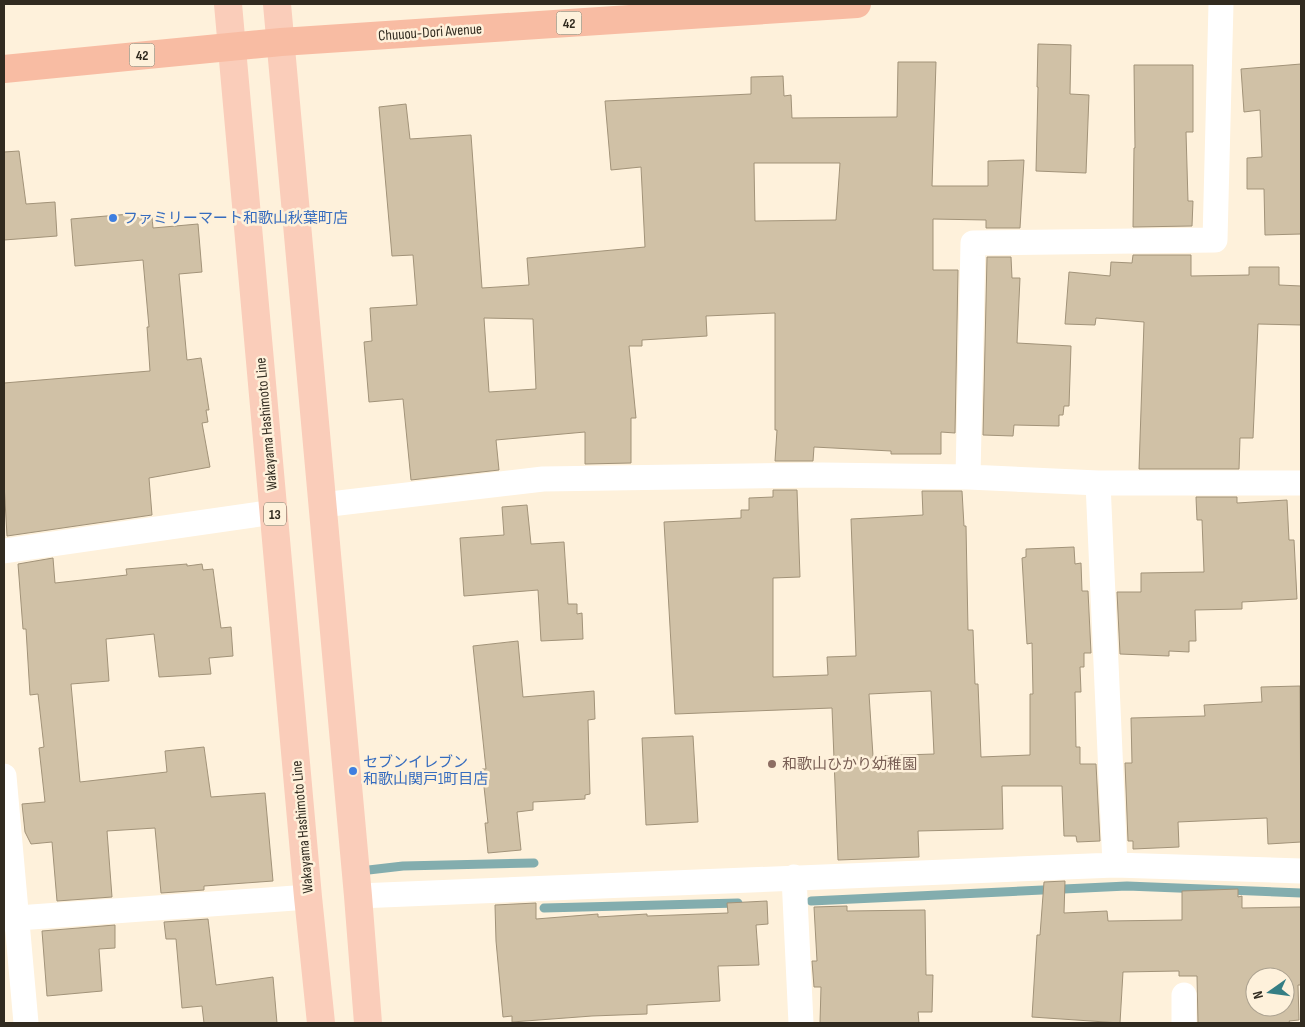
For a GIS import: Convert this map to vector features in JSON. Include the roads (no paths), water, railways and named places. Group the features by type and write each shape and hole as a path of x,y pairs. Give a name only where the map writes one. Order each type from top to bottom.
{"highway":[{"name":"Chuuou-Dori Avenue","path":"4,69 281,42 857,4"}],"main road":[{"name":"Wakayama Hashimoto Line","path":"228,4 321,1023"},
{"path":"277,4 368,1023"}],"street":[{"path":"968,477 974,242 1216,240 1221,4"},
{"path":"322,505 543,479 822,475 968,477 1098,483 1301,484"},
{"path":"1098,483 1116,866"},
{"path":"4,551 274,512"},
{"path":"4,776 10,918 26,1023"},
{"path":"358,896 1116,866 1301,871"},
{"path":"794,878 801,1023"},
{"path":"10,918 308,897"},
{"path":"1184,995 1184,1023"}],"waterway":[{"path":"360,871 403,866 534,863"},
{"path":"811,901 1127,886 1301,893"},
{"path":"544,908 738,903"}],"place":[{"name":"ファミリーマート和歌山秋葉町店","path":"113,218"},
{"name":"和歌山ひかり幼稚園","path":"772,764"},
{"name":"セブンイレブン 和歌山関戸1町目店","path":"353,771"}]}
